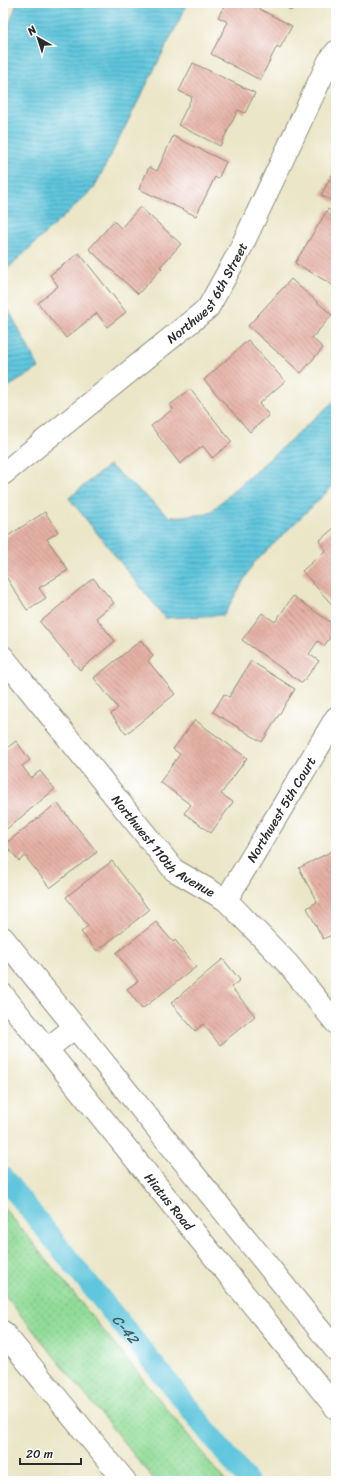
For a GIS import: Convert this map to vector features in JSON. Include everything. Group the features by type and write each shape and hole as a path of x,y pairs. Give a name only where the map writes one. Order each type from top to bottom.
{"street":[{"name":"Northwest 6th Street","path":"3,474 208,308 238,254 329,61 336,52"},
{"name":"Northwest 110th Avenue","path":"3,657 174,870 226,900 288,964 336,1023"},
{"name":"Northwest 5th Court","path":"226,900 336,718"},
{"path":"3,938 336,1350"},
{"name":"Hiatus Road","path":"3,995 336,1408"},
{"path":"47,1049 75,1027"},
{"path":"7,1346 125,1481"}],"green space":[{"path":"3,1206 225,1481 155,1481 3,1293"}],"water":[{"path":"17,3 188,3 94,188 5,271 4,301 39,368 3,390 3,42"},
{"path":"336,399 336,483 253,564 224,615 165,618 69,498 109,465 170,517 208,514"}],"building":[{"path":"226,3 248,3 292,26 280,48 277,46 260,80 211,54 228,22 218,17"},
{"path":"282,3 299,3 291,11"},
{"path":"193,63 255,93 245,113 238,110 220,146 178,125 192,97 179,91"},
{"path":"173,136 226,162 218,179 215,177 196,216 139,189 149,167 157,171"},
{"path":"332,175 336,178 336,203 321,195"},
{"path":"140,207 181,244 160,267 162,268 138,294 89,249 114,221 121,228"},
{"path":"328,209 336,214 336,287 295,263"},
{"path":"79,253 126,312 107,327 97,313 66,338 38,303 58,286 50,275"},
{"path":"291,279 332,315 312,338 323,348 301,373 248,326"},
{"path":"248,340 285,381 259,404 269,415 250,432 204,380"},
{"path":"190,389 232,442 212,458 203,446 180,464 151,426 173,409 170,405"},
{"path":"45,512 58,532 47,539 68,570 39,588 46,598 27,610 3,572 3,539"},
{"path":"336,526 336,609 302,571 326,550 319,541"},
{"path":"93,578 114,603 96,618 115,641 80,670 40,622"},
{"path":"293,596 336,626 336,629 324,646 318,641 309,654 319,661 302,683 242,640 262,613 275,622"},
{"path":"141,640 153,656 148,661 175,694 126,734 111,714 118,708 94,678"},
{"path":"251,661 295,689 262,742 213,712 224,694 229,697"},
{"path":"195,720 247,758 221,794 233,802 211,833 184,813 191,805 160,782 180,754 173,749"},
{"path":"16,741 30,760 22,766 31,778 40,771 55,789 3,832 3,751"},
{"path":"57,803 97,852 50,888 25,856 19,861 5,844"},
{"path":"336,849 336,933 323,939 307,908 317,902 299,868"},
{"path":"112,861 149,910 97,951 81,932 88,926 66,897"},
{"path":"156,922 173,942 175,940 196,967 142,1009 127,989 138,981 116,953"},
{"path":"223,959 240,980 231,987 255,1016 220,1045 203,1024 195,1031 171,1003"}],"waterway":[{"name":"C-42","path":"3,1177 248,1481"}]}
